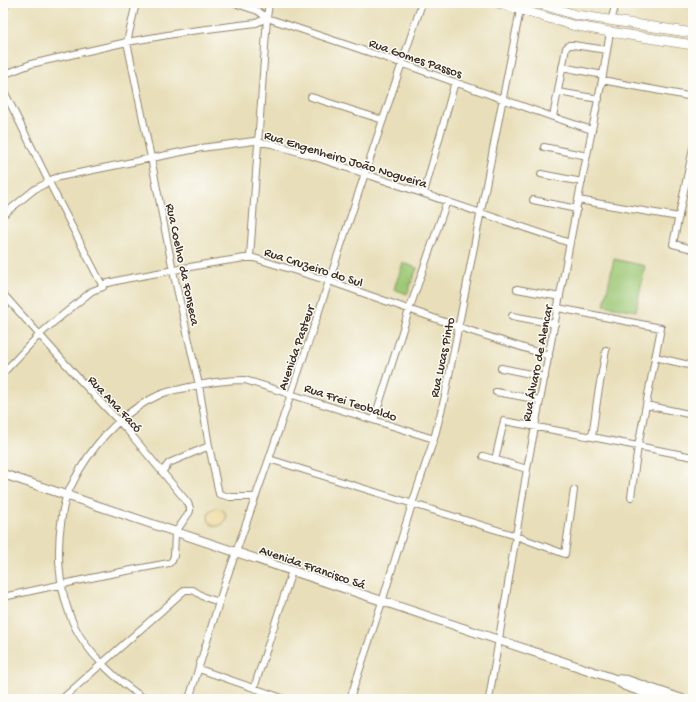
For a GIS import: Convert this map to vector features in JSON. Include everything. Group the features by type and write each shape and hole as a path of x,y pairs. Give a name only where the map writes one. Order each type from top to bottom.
{"main road":[{"path":"498,3 572,25 693,45"},
{"path":"537,3 576,15 693,34"},
{"name":"Avenida Francisco Sá","path":"3,474 615,680 625,686 663,699"},
{"name":"Avenida Francisco Sá","path":"615,680 627,680 682,699"}],"street":[{"path":"3,12 6,3"},
{"name":"Rua Coelho da Fonseca","path":"136,3 127,42 173,271 199,385 219,494 230,497 255,497"},
{"name":"Rua Gomes Passos","path":"234,3 258,11 267,18 402,63 592,130"},
{"path":"250,257 269,3"},
{"name":"Avenida Pasteur","path":"189,699 224,583 269,459 422,3"},
{"path":"611,21 616,3"},
{"name":"Rua Lucas Pinto","path":"350,699 434,439 445,396 520,10"},
{"path":"3,75 31,64 127,42 191,31 256,23 267,18"},
{"name":"Rua Álvaro de Alencar","path":"489,699 527,469 578,200 603,78 610,32"},
{"path":"553,117 566,48 569,45 573,45 607,50"},
{"path":"562,67 603,78 693,97"},
{"path":"424,193 456,82"},
{"path":"3,89 103,287"},
{"path":"558,92 599,98"},
{"path":"311,97 383,120"},
{"name":"Rua Engenheiro João Nogueira","path":"3,215 35,188 49,182 52,179 201,148 259,141 366,173 570,243"},
{"path":"544,147 587,156"},
{"path":"693,148 673,244 693,249"},
{"path":"541,174 582,182"},
{"path":"534,200 577,208"},
{"path":"578,200 679,218"},
{"path":"374,420 409,310 447,201"},
{"name":"Rua Cruzeiro do Sul","path":"3,373 39,335 92,291 103,287 104,284 250,257 549,356"},
{"path":"517,289 560,297"},
{"name":"Rua Ana Facó","path":"3,294 80,380 142,446 186,500 190,508 189,513 175,533"},
{"path":"558,308 661,328 638,446 631,497"},
{"path":"512,316 555,324"},
{"path":"592,437 606,350"},
{"path":"655,357 693,366"},
{"path":"501,368 545,377"},
{"name":"Rua Frei Teobaldo","path":"145,699 127,687 103,664 89,648 74,624 65,599 59,557 61,524 67,496 74,480 94,449 119,421 160,394 199,385 230,380 245,380 434,439"},
{"path":"496,392 540,400"},
{"path":"646,406 693,415"},
{"path":"495,460 504,421 693,457"},
{"path":"162,472 169,463 209,446"},
{"path":"483,456 527,469"},
{"path":"269,459 516,536 565,554 574,490"},
{"path":"3,597 169,563 172,561 174,556 175,533"},
{"path":"254,688 292,572"},
{"path":"62,699 185,590 193,590 204,597 219,602"},
{"path":"199,669 254,688 272,697 285,699"}],"green space":[{"path":"614,259 645,266 636,311 604,305"},
{"path":"403,263 417,268 407,294 394,289"}],"sand":[{"path":"217,508 223,511 226,517 223,523 217,526 211,523 208,517 211,511"}]}
